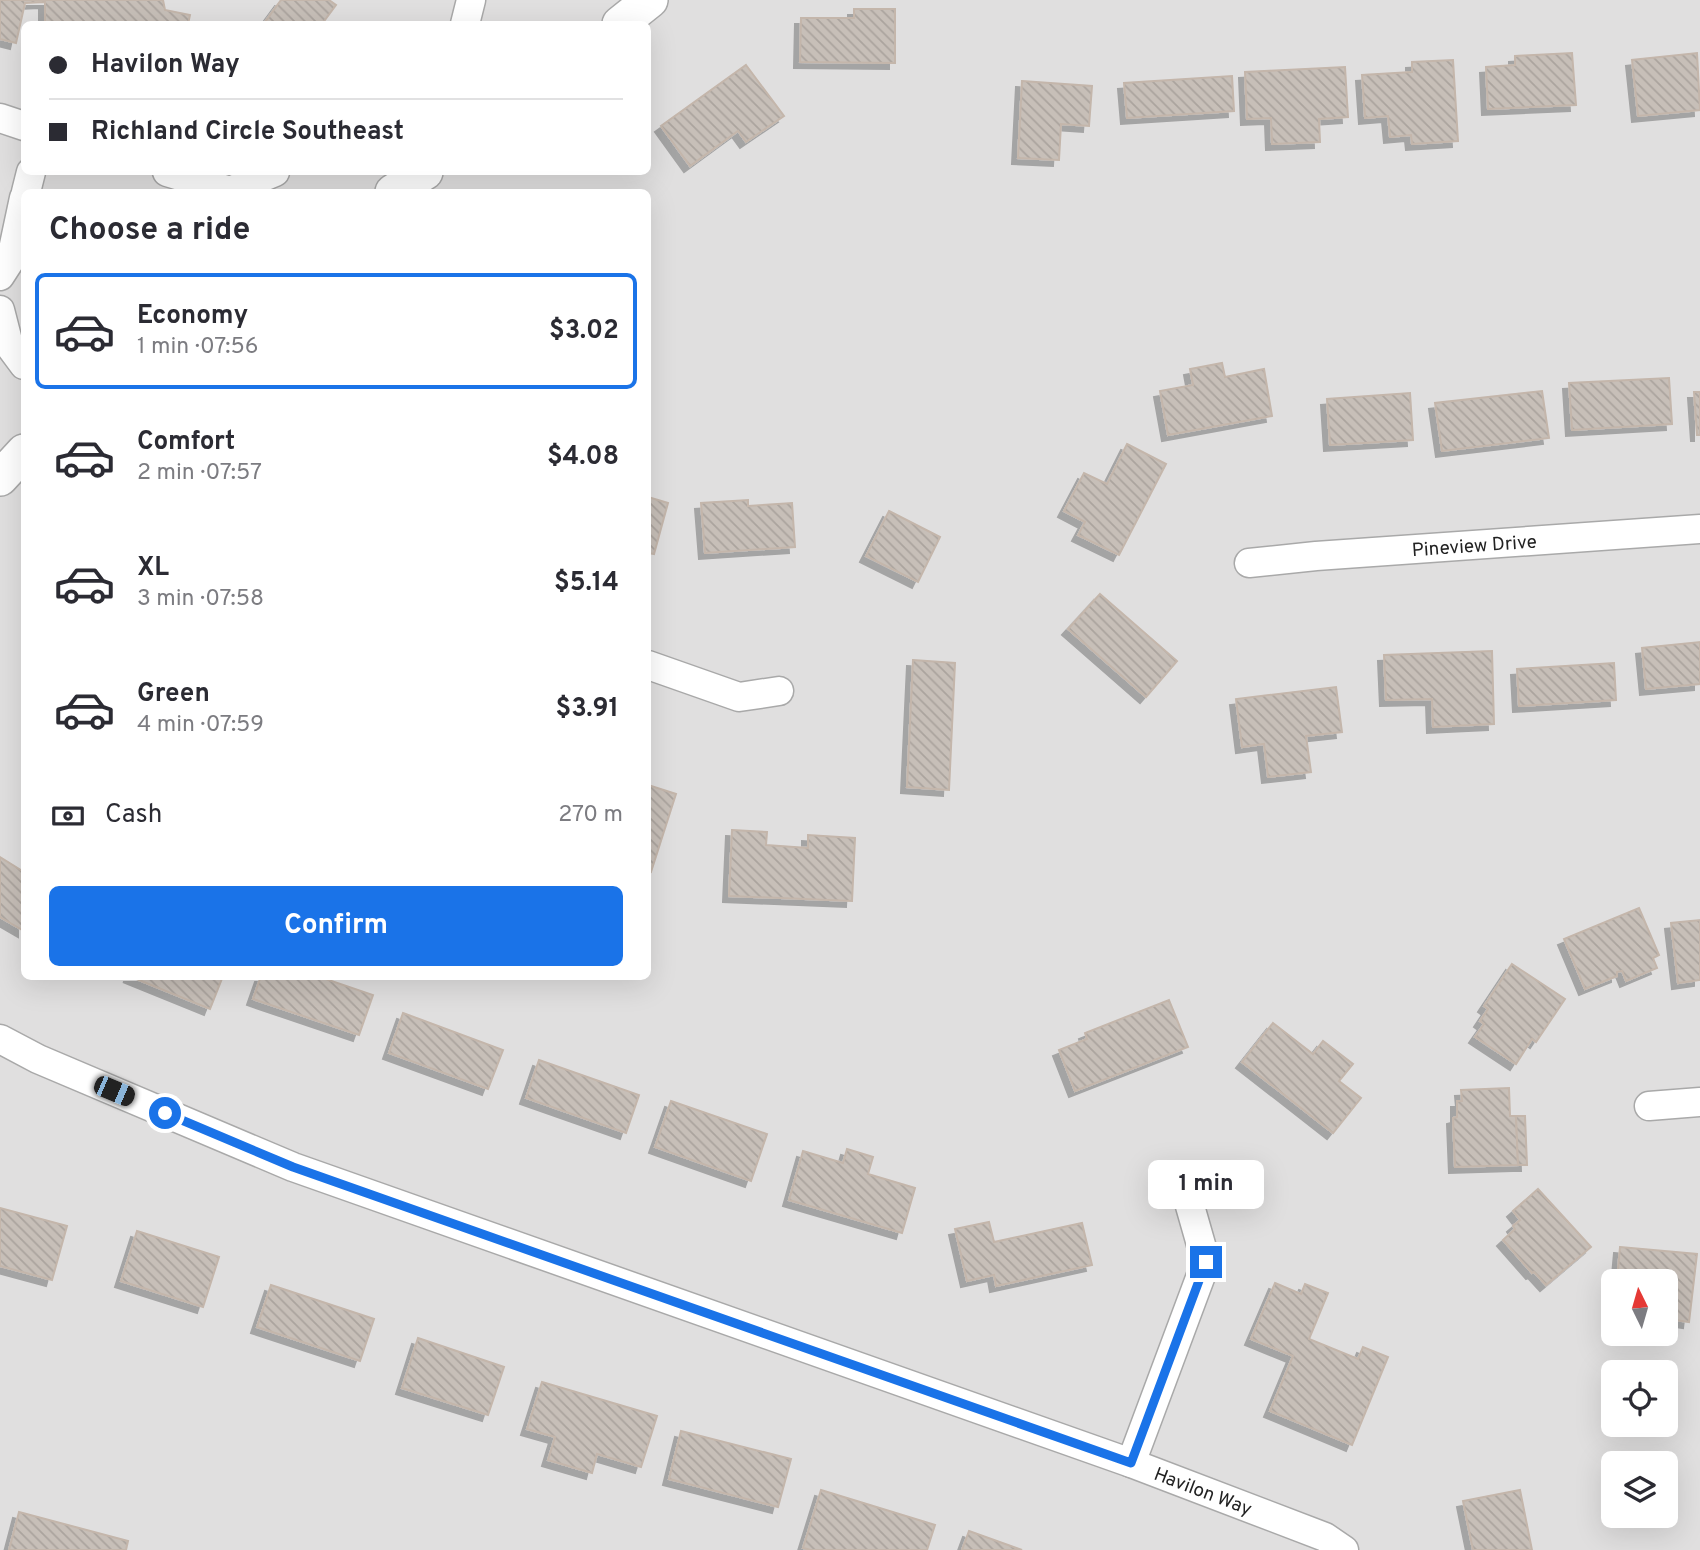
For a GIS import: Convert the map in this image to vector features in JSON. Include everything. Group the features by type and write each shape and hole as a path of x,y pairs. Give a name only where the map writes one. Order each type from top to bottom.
{"street":[{"path":"466,21 471,0"},
{"path":"625,21 650,0"},
{"path":"0,118 21,125"},
{"path":"177,175 223,189"},
{"path":"235,189 268,175"},
{"path":"398,189 420,175"},
{"path":"0,276 11,260 21,212"},
{"path":"0,310 11,353"},
{"path":"0,478 21,455"},
{"name":"Pineview Drive","path":"1250,564 1329,555 1700,529"},
{"path":"651,666 739,697 779,691"},
{"name":"Havilon Way","path":"0,1039 38,1059 293,1167 1131,1463 1325,1538 1344,1550"},
{"path":"1649,1106 1700,1102"},
{"path":"1131,1463 1206,1262 1186,1192"}],"shaded area":[{"path":"0,0 1700,0 1700,1550 0,1550"}],"building":[{"path":"0,0 163,0 165,10 190,15 189,21 45,21 45,2 25,3 16,43 0,39"},
{"path":"281,0 329,0 336,5 324,21 266,21"},
{"path":"854,9 895,9 895,63 800,62 801,18 854,18"},
{"path":"1572,53 1576,105 1488,109 1486,67 1515,65 1515,56"},
{"path":"1697,53 1700,110 1638,116 1632,60"},
{"path":"1453,60 1458,141 1412,144 1411,135 1390,137 1388,116 1365,118 1362,75 1412,72 1412,62"},
{"path":"746,65 784,116 746,142 738,131 690,166 661,126"},
{"path":"1345,67 1348,117 1319,119 1320,142 1272,144 1271,118 1247,119 1245,72"},
{"path":"1232,76 1234,111 1127,118 1124,83"},
{"path":"1022,81 1092,86 1089,126 1061,124 1059,160 1018,158"},
{"path":"1222,363 1225,377 1264,369 1272,416 1168,435 1160,391 1193,385 1190,369"},
{"path":"1669,378 1672,424 1572,430 1569,383"},
{"path":"1542,391 1549,438 1442,451 1435,403"},
{"path":"1694,392 1700,392 1700,435 1697,435"},
{"path":"1410,393 1413,440 1330,445 1327,399"},
{"path":"1127,444 1166,464 1119,555 1078,535 1085,522 1064,511 1084,473 1107,484"},
{"path":"651,498 668,503 654,554 651,554"},
{"path":"748,500 748,506 792,503 795,547 705,553 701,503"},
{"path":"889,511 940,537 918,582 866,556"},
{"path":"1100,594 1177,661 1146,697 1068,629"},
{"path":"1700,642 1700,684 1646,689 1642,648"},
{"path":"1492,651 1494,724 1433,727 1432,699 1386,700 1384,655"},
{"path":"913,660 955,663 949,790 907,787"},
{"path":"1614,663 1616,700 1519,706 1517,669"},
{"path":"1336,687 1342,732 1306,736 1311,772 1268,777 1264,744 1242,747 1236,699"},
{"path":"651,786 676,794 651,872"},
{"path":"732,830 767,832 766,845 808,848 808,835 855,838 852,901 729,896"},
{"path":"0,857 21,870 21,929 0,917"},
{"path":"1639,908 1659,955 1653,958 1657,968 1626,981 1622,971 1617,972 1617,976 1585,989 1564,939"},
{"path":"1700,920 1700,980 1678,983 1671,923"},
{"path":"1512,964 1565,999 1536,1042 1532,1039 1516,1064 1475,1037 1484,1024 1480,1021 1488,1009 1484,1006"},
{"path":"139,980 221,980 210,1009"},
{"path":"260,980 329,980 373,995 359,1035 253,999"},
{"path":"1169,1000 1188,1047 1075,1091 1059,1050 1087,1039 1085,1033"},
{"path":"403,1013 503,1050 488,1089 389,1053"},
{"path":"1273,1023 1313,1054 1323,1041 1353,1064 1339,1081 1361,1098 1333,1133 1242,1062"},
{"path":"539,1060 639,1095 626,1133 526,1098"},
{"path":"1509,1088 1510,1116 1516,1116 1518,1165 1455,1167 1453,1118 1457,1117 1457,1101 1462,1101 1461,1090"},
{"path":"671,1101 767,1134 751,1181 655,1147"},
{"path":"1516,1116 1525,1116 1527,1165 1518,1165"},
{"path":"847,1149 873,1157 868,1174 915,1188 902,1233 789,1200 803,1151 843,1163"},
{"path":"1538,1189 1591,1247 1546,1285 1503,1240 1520,1220 1513,1211"},
{"path":"0,1208 67,1226 52,1280 0,1266"},
{"path":"989,1222 994,1242 1082,1223 1092,1265 996,1286 994,1275 967,1281 955,1229"},
{"path":"137,1231 219,1257 203,1307 121,1281"},
{"path":"1620,1247 1697,1254 1689,1322 1678,1320 1678,1269 1618,1269"},
{"path":"1275,1283 1301,1294 1305,1284 1328,1293 1309,1339 1358,1359 1363,1347 1388,1357 1352,1445 1270,1411 1293,1356 1251,1339"},
{"path":"271,1285 374,1319 360,1361 257,1327"},
{"path":"418,1338 504,1367 488,1415 402,1388"},
{"path":"542,1382 657,1416 641,1467 597,1454 592,1473 548,1460 555,1437 527,1429"},
{"path":"681,1431 791,1459 778,1507 669,1479"},
{"path":"821,1490 935,1525 927,1550 803,1548"},
{"path":"1520,1490 1532,1550 1473,1550 1463,1501"},
{"path":"19,1512 128,1541 126,1550 9,1550"},
{"path":"969,1531 1022,1550 962,1550"}],"route":[{"path":"165,1113 293,1167 1131,1463 1206,1262"}]}
